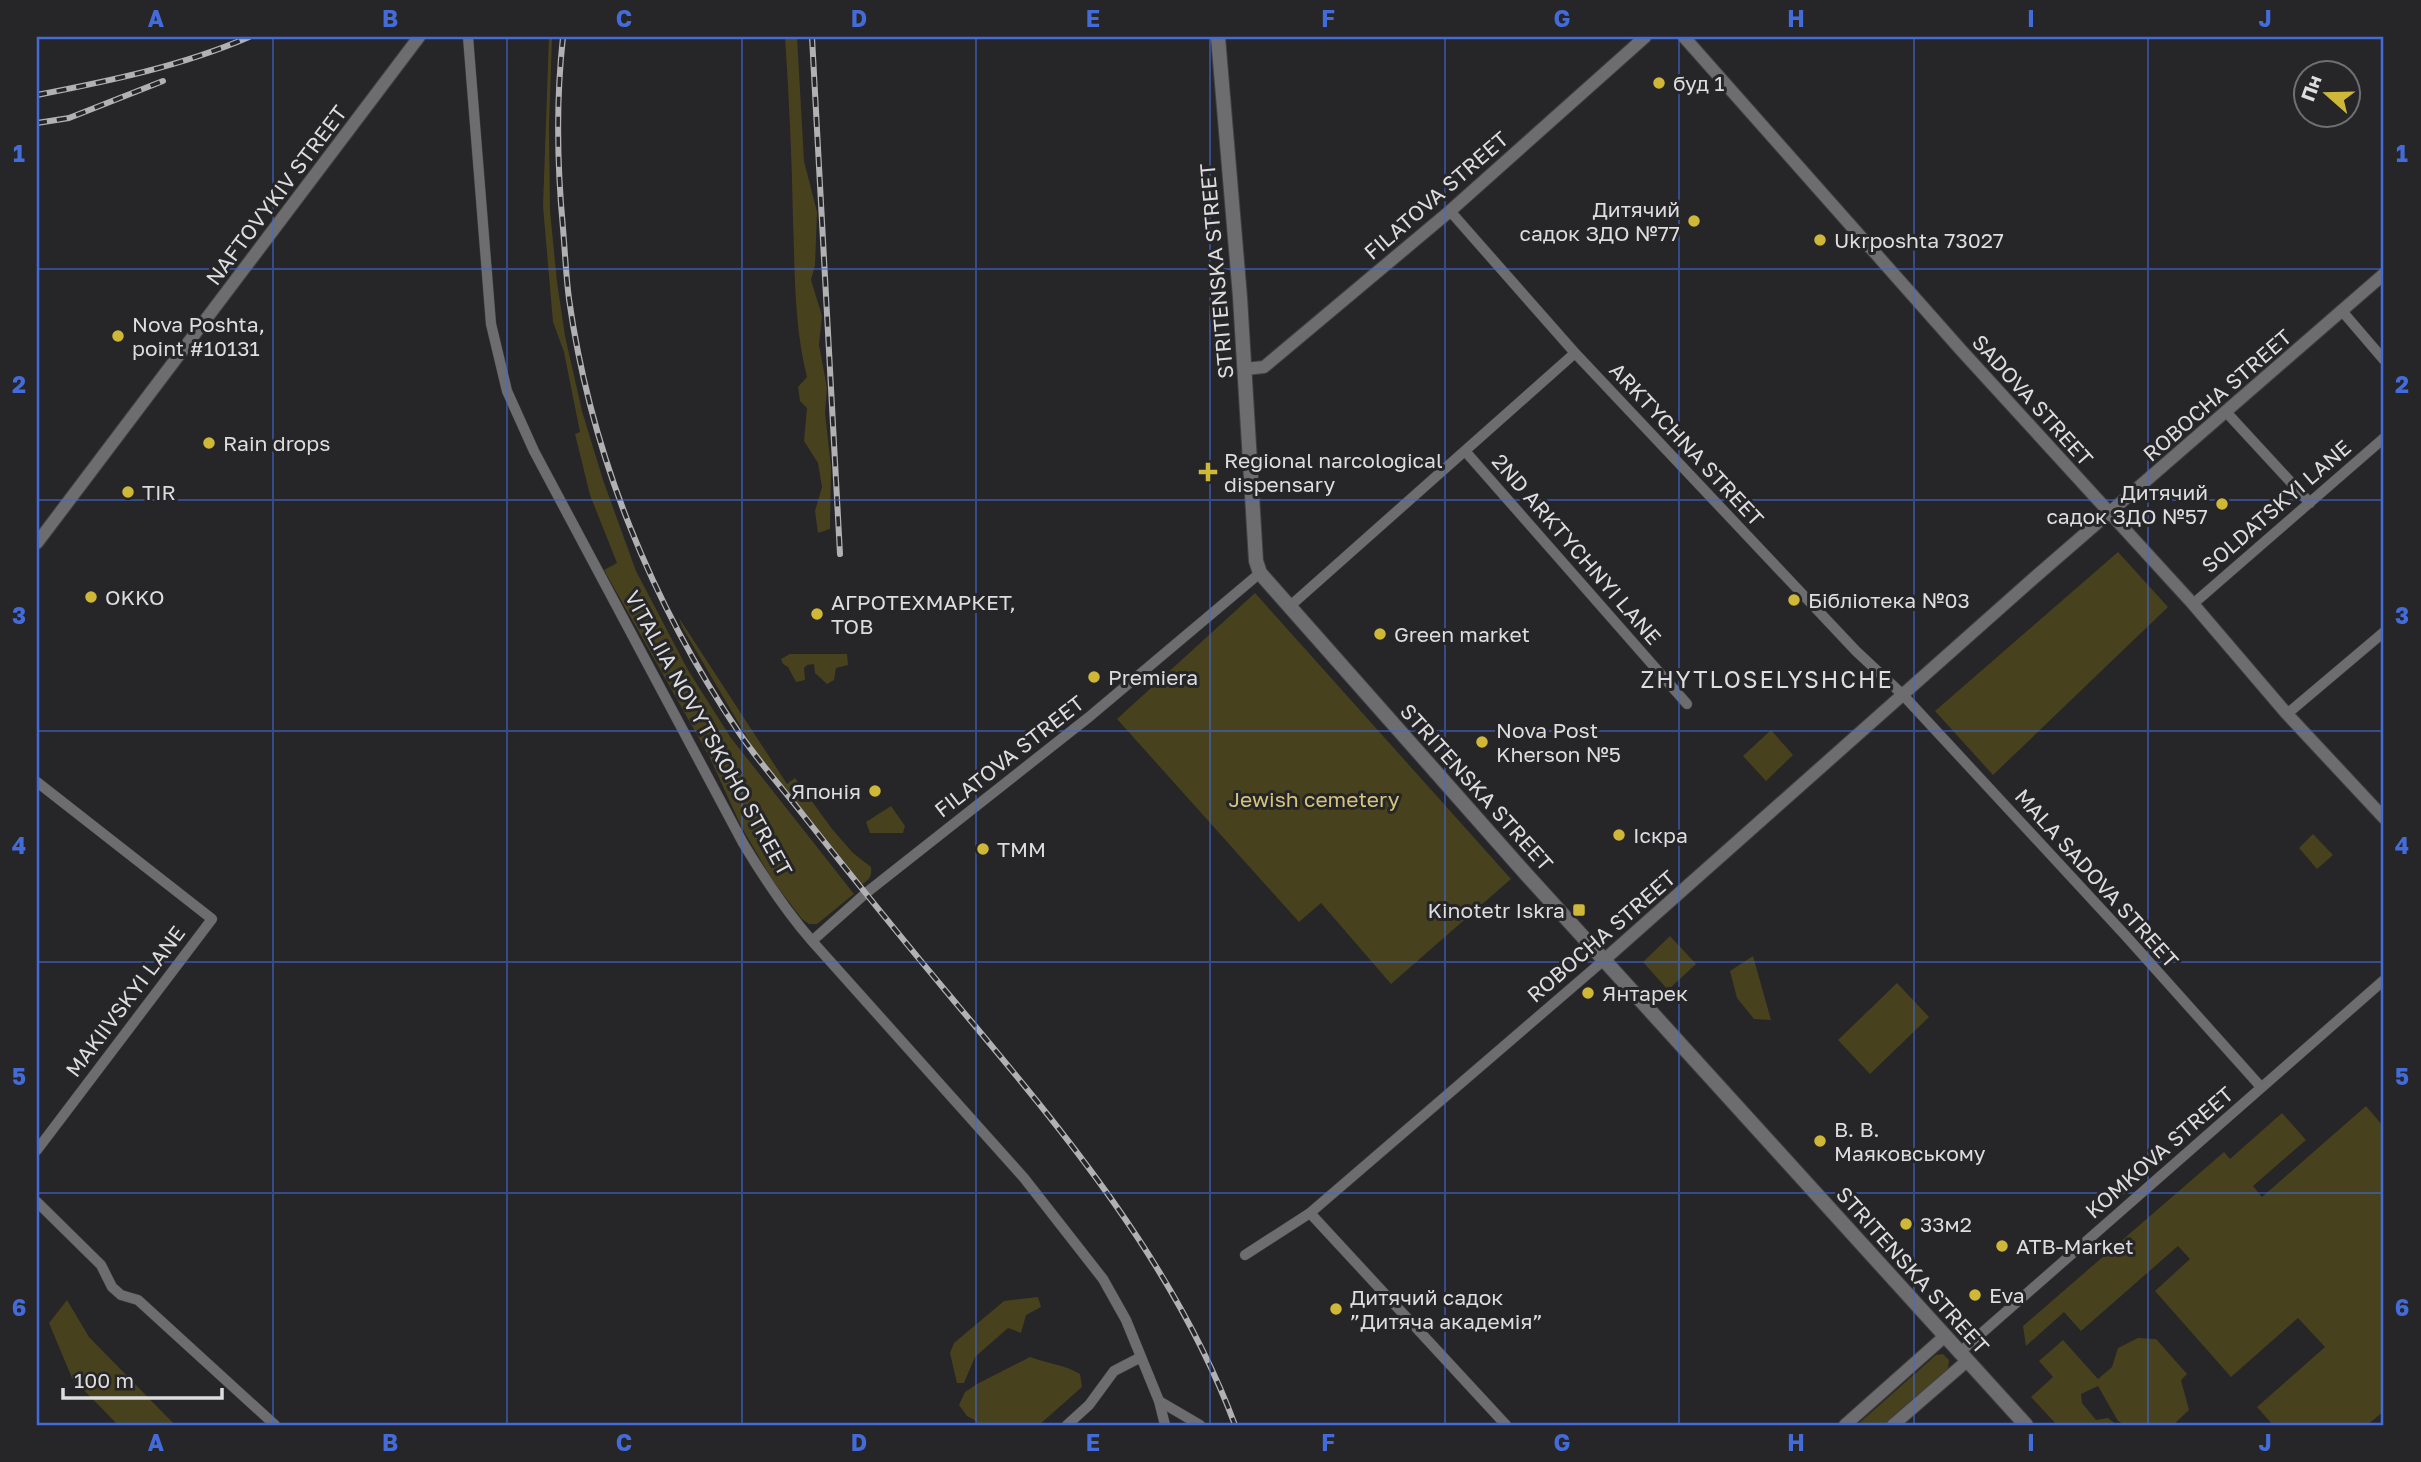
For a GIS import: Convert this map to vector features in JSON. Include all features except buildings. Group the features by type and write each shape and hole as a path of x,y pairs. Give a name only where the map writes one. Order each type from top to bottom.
{"main road":[{"name":"STRITENSKA STREET","path":"1217,37 1245,369 1256,557 1260,573 1604,960 2026,1425"}],"street":[{"name":"NAFTOVYKIV STREET","path":"37,543 419,37"},
{"name":"VITALIIA NOVYTSKOHO STREET","path":"468,37 491,324 507,391 534,451 743,843 781,904 1024,1178 1103,1279 1126,1320 1159,1401 1165,1425"},
{"name":"FILATOVA STREET","path":"1245,369 1264,367 1450,211 1645,37"},
{"name":"SADOVA STREET","path":"1684,37 1961,350 2193,604 2287,714 2384,818"},
{"name":"ARKTYCHNA STREET","path":"1450,211 1575,353 1856,651 1903,695"},
{"name":"ROBOCHA STREET","path":"1245,1255 1310,1213 1604,960 2109,512 2227,413 2384,274"},
{"path":"2342,311 2384,360"},
{"path":"1290,607 1575,353"},
{"path":"2227,413 2310,503"},
{"name":"SOLDATSKYI LANE","path":"2193,604 2384,438"},
{"name":"2ND ARKTYCHNYI LANE","path":"1465,451 1687,704"},
{"name":"FILATOVA STREET","path":"812,941 866,893 1089,718 1260,573"},
{"path":"2287,714 2384,632"},
{"name":"MALA SADOVA STREET","path":"1903,695 2261,1087"},
{"name":"MAKIIVSKYI LANE","path":"37,782 212,919 37,1150"},
{"name":"KOMKOVA STREET","path":"1893,1425 1963,1357 2261,1087 2384,980"},
{"path":"37,1202 101,1265 112,1287 121,1295 138,1300 275,1425"},
{"path":"1310,1213 1506,1425"},
{"path":"1845,1425 1944,1337"},
{"path":"1067,1425 1089,1405 1114,1371 1141,1357"},
{"path":"1159,1401 1200,1425"}],"green space":[{"path":"549,37 552,37 550,211 565,336 582,411 603,480 636,571 688,670 731,738 854,894 817,924 809,924 802,919 773,881 742,828 709,756 604,570 617,563 590,495 575,434 580,432 564,352 553,322 543,206"},
{"path":"785,37 797,37 804,161 817,212 815,265 811,280 822,316 819,345 827,388 825,413 831,467 830,529 818,533 815,511 822,487 818,463 804,441 807,408 800,401 798,387 807,377 796,299"},
{"path":"2118,552 2168,607 1993,775 1935,711"},
{"name":"Jewish cemetery","path":"1255,593 1511,879 1391,984 1321,903 1299,922 1117,719"},
{"path":"679,618 787,784 795,778 832,829 853,853 871,867 870,877 865,882 862,884 752,746"},
{"path":"790,654 847,654 848,665 836,668 834,680 827,684 815,673 814,664 807,665 804,668 805,680 796,682 781,659"},
{"path":"1771,730 1793,755 1766,781 1743,756"},
{"path":"891,806 905,826 903,833 870,833 866,822"},
{"path":"2313,834 2333,855 2317,869 2299,848"},
{"path":"1670,936 1696,964 1668,990 1643,962"},
{"path":"1753,956 1771,1020 1754,1019 1737,998 1730,971"},
{"path":"1897,983 1929,1017 1870,1074 1838,1040"},
{"path":"2366,1106 2384,1127 2384,1411 2367,1425 2273,1425 2257,1407 2325,1347 2298,1318 2231,1377 2155,1291 2190,1259 2178,1246 2081,1331 2064,1312 2026,1346 2023,1326 2224,1152 2230,1159 2282,1113 2306,1140 2253,1186 2262,1197"},
{"path":"1038,1297 1041,1307 1026,1315 1021,1333 1008,1328 975,1357 964,1383 957,1383 950,1353 954,1343 1004,1301"},
{"path":"67,1300 89,1337 175,1425 118,1425 72,1378 49,1323"},
{"path":"2138,1338 2156,1339 2187,1374 2181,1380 2189,1410 2173,1425 2125,1425 2118,1421 2098,1386 2081,1394 2082,1403 2096,1420 2108,1418 2117,1425 2057,1425 2031,1397 2053,1377 2039,1361 2063,1340 2098,1379 2112,1367 2118,1348"},
{"path":"1943,1354 1949,1360 1948,1369 1885,1425 1857,1425 1936,1355"},
{"path":"1030,1357 1080,1374 1082,1387 1039,1425 977,1425 976,1421 967,1416 959,1405 965,1392"}],"railway":[{"path":"37,95 171,64 249,37"},
{"path":"563,37 558,108 559,156 569,299 579,357 610,471 653,580 708,684 747,744 878,909 1036,1100 1149,1254 1210,1366 1235,1425"},
{"path":"812,37 840,554"},
{"path":"37,123 69,118 163,81"}],"place":[{"name":"буд 1","path":"1659,83"},
{"name":"Дитячий садок ЗДО №77","path":"1694,221"},
{"name":"Ukrposhta 73027","path":"1820,240"},
{"name":"Nova Poshta, point #10131","path":"118,336"},
{"name":"Rain drops","path":"209,443"},
{"name":"Regional narcological dispensary","path":"1208,472"},
{"name":"TIR","path":"128,492"},
{"name":"Дитячий садок ЗДО №57","path":"2222,504"},
{"name":"OKKO","path":"91,597"},
{"name":"Бібліотека №03","path":"1794,600"},
{"name":"АГРОТЕХМАРКЕТ, ТОВ","path":"817,614"},
{"name":"Green market","path":"1380,634"},
{"name":"Premiera","path":"1094,677"},
{"name":"Nova Post Kherson №5","path":"1482,742"},
{"name":"Японія","path":"875,791"},
{"name":"Іскра","path":"1619,835"},
{"name":"TMM","path":"983,849"},
{"name":"Kinotetr Iskra","path":"1579,910"},
{"name":"Янтарек","path":"1588,993"},
{"name":"В. В. Маяковському","path":"1820,1141"},
{"name":"33м2","path":"1906,1224"},
{"name":"ATB-Market","path":"2002,1246"},
{"name":"Eva","path":"1975,1295"},
{"name":"Дитячий садок ”Дитяча академія”","path":"1336,1309"}],"district":[{"name":"ZHYTLOSELYSHCHE","path":"1767,679"}]}
